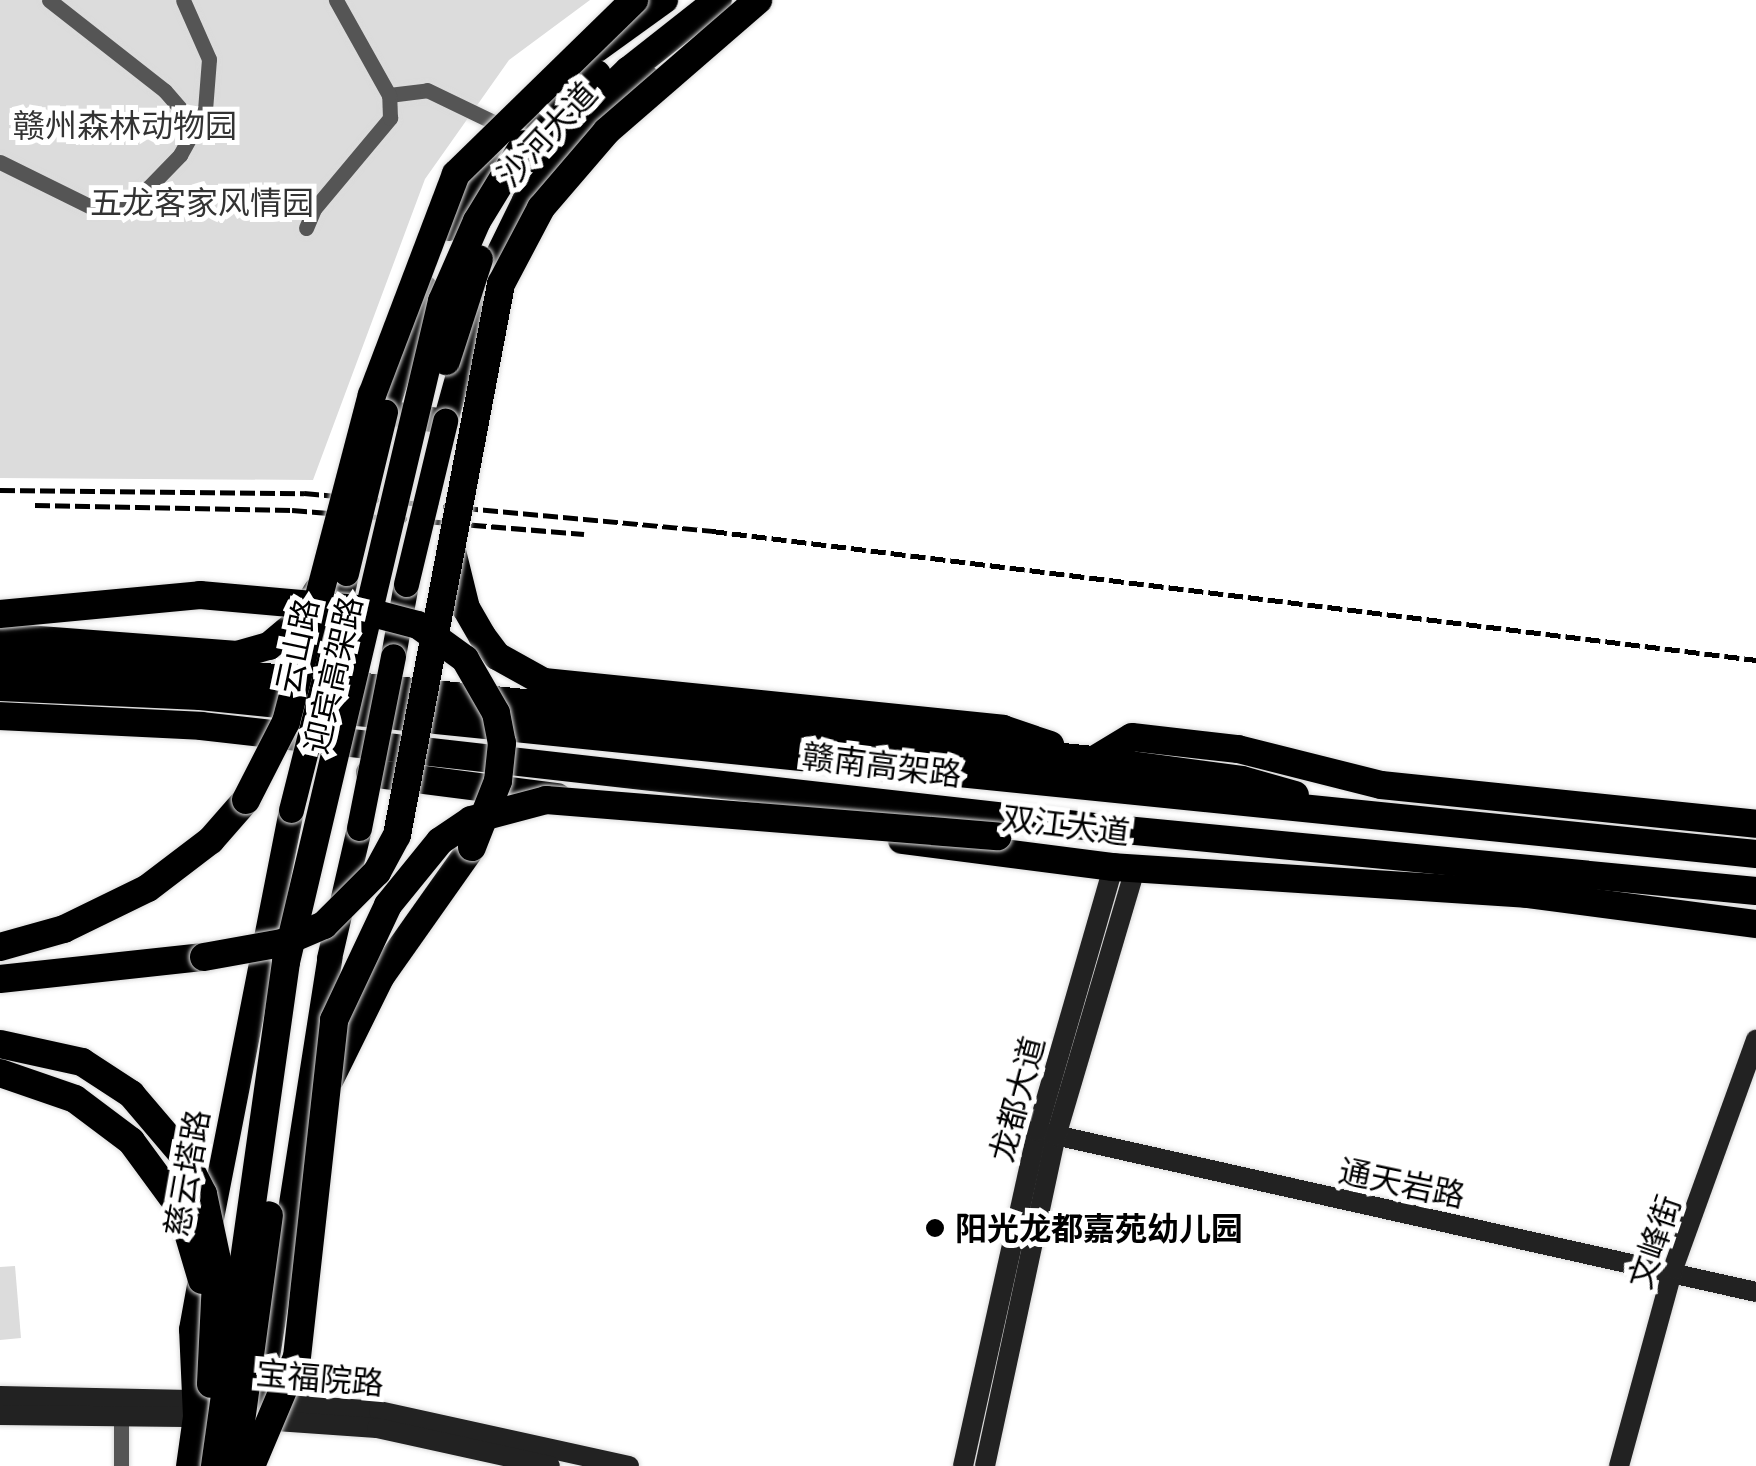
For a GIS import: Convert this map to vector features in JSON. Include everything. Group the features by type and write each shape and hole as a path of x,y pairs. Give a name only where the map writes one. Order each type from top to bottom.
{"highway":[{"path":"0,947 118,906 181,866 246,800 286,722 338,570 372,394 456,174 634,0"},
{"name":"迎宾高架路","path":"212,1466 286,962 442,301 477,220 524,144 564,102 688,0"},
{"name":"迎宾高架路","path":"235,1466 303,965 424,436 463,304 491,228 537,159 628,70 718,0"},
{"path":"0,979 204,957 282,944 324,925 377,872 397,835 501,284 542,208 607,132 755,0"},
{"path":"452,551 466,608 482,636 497,656 544,682 1003,729 1094,760"},
{"path":"0,637 238,656 269,646 298,622 338,570"},
{"path":"0,614 200,595 357,610 418,625 448,644 485,686 502,743 486,821 381,976 324,1094"},
{"path":"0,660 264,677 1094,760 1242,780 1364,815"},
{"name":"赣南高架路","path":"0,687 200,696 1756,854"},
{"name":"赣南高架路","path":"0,716 201,726 551,762 1094,827 1756,891"},
{"path":"0,732 29,719"},
{"name":"双江大道","path":"1094,760 1132,737 1238,750 1380,785 1756,824"},
{"name":"双江大道","path":"370,773 1124,868 1527,894 1756,924"},
{"path":"251,1466 297,1357 334,1020 388,904 440,841 513,804 586,801 998,836 1094,827"},
{"path":"0,1044 82,1062 162,1124 203,1194 217,1260 211,1333 212,1466"},
{"path":"0,1073 35,1081 104,1117 156,1171 194,1244 211,1333"}],"main road":[{"name":"沙河大道","path":"386,412 458,204 510,130 595,50 665,0"},
{"name":"沙河大道","path":"370,773 406,584 446,421 484,284 524,200 613,106 755,0"},
{"name":"云山路","path":"272,894 329,658 338,570 386,412"},
{"path":"386,412 446,421"},
{"path":"251,1466 342,904 370,773"},
{"name":"龙都大道","path":"963,1466 1046,1134 1124,868"},
{"path":"272,894 342,904"},
{"name":"慈云塔路","path":"188,1466 195,1407 191,1329 272,894"},
{"name":"文峰街","path":"1620,1466 1673,1269 1756,1040"},
{"name":"龙都大道","path":"985,1466 1046,1134"},
{"name":"通天岩路","path":"1046,1134 1673,1269 1756,1292"},
{"name":"宝福院路","path":"0,1396 258,1412 377,1428 550,1466"},
{"name":"宝福院路","path":"0,1415 195,1407"},
{"name":"宝福院路","path":"258,1412 379,1411 629,1466"}],"street":[{"path":"49,0 165,91 190,120 189,139"},
{"path":"0,162 93,208 126,202 149,186 189,139 205,110 209,59 183,0"},
{"path":"306,228 314,209 380,136 390,118 389,95 336,0"},
{"path":"389,95 427,90 510,130"},
{"path":"121,1412 121,1466"}],"green space":[{"name":"五龙客家风情园","path":"0,0 590,0 509,60 425,179 313,480 0,478"},
{"path":"15,1266 21,1338 0,1340 0,1267"}],"railway":[{"path":"0,490 304,493 712,531 1756,660"},
{"path":"35,505 292,510 584,534"}],"place":[{"name":"阳光龙都嘉苑幼儿园","path":"935,1228"}],"park label":[{"name":"赣州森林动物园","path":"125,125"}]}
